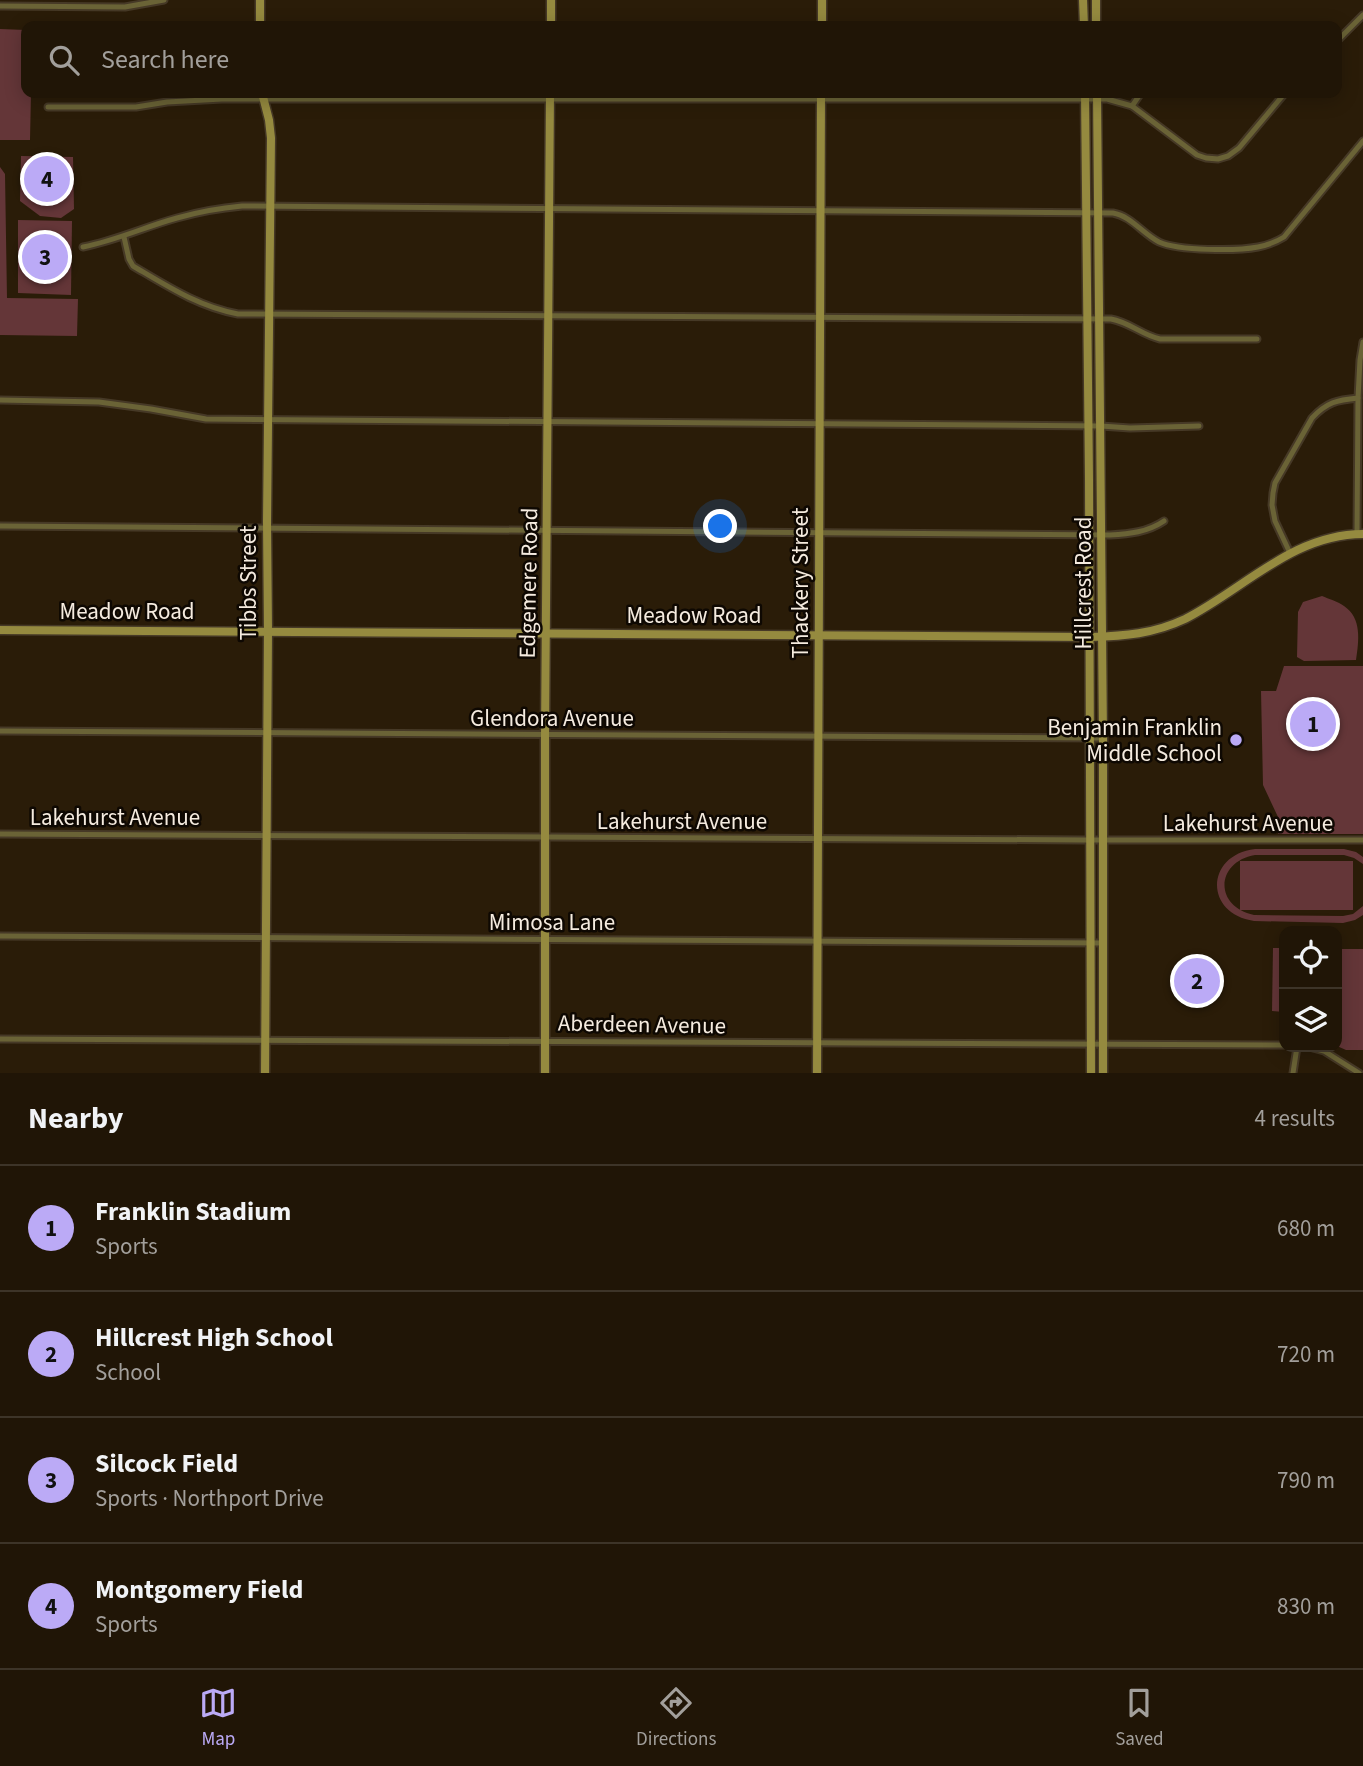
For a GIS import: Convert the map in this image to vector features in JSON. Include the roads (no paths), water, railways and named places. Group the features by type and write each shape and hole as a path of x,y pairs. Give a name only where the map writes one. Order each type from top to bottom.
{"street":[{"path":"0,6 125,6 164,0"},
{"path":"260,0 260,21"},
{"path":"551,0 551,21"},
{"path":"821,21 822,0"},
{"path":"1083,0 1084,21"},
{"path":"1096,0 1096,21"},
{"path":"1342,36 1363,15"},
{"path":"48,107 136,107 229,98"},
{"name":"Tibbs Street","path":"263,98 271,138 265,1073"},
{"name":"Edgemere Road","path":"545,1073 550,98"},
{"name":"Thackery Street","path":"817,1073 821,98"},
{"name":"Hillcrest Road","path":"1085,98 1088,426 1102,636 1103,1073"},
{"name":"Hillcrest Road","path":"1091,1073 1090,637 1101,426 1097,98"},
{"path":"1107,98 1132,106 1197,155 1218,159 1239,148 1281,98"},
{"path":"1132,106 1138,98"},
{"path":"83,247 214,209 270,206 1117,213 1156,240 1177,248 1249,248 1268,245 1284,237 1363,141"},
{"path":"124,237 133,266 183,296 222,312 251,315 1100,319 1124,322 1146,335 1160,339 1257,339"},
{"path":"1360,534 1358,398 1363,342"},
{"path":"1290,553 1275,521 1272,505 1275,483 1319,410 1333,402 1358,398"},
{"path":"0,400 99,402 206,419 1130,428 1199,426"},
{"path":"0,526 1095,535 1133,533 1164,521"},
{"name":"Meadow Road","path":"0,630 1090,637 1139,634 1186,618 1290,553 1323,540 1360,534"},
{"name":"Glendora Avenue","path":"0,732 1103,738"},
{"name":"Lakehurst Avenue","path":"0,834 1363,840"},
{"name":"Mimosa Lane","path":"0,936 1103,943"},
{"name":"Aberdeen Avenue","path":"0,1039 1279,1045"},
{"path":"1293,1073 1296,1052"},
{"path":"1326,1052 1359,1073"}],"place":[{"name":"Montgomery Field","path":"47,179"},
{"name":"Silcock Field","path":"45,257"},
{"name":"Franklin Stadium","path":"1313,724"},
{"name":"Benjamin Franklin Middle School","path":"1236,740"},
{"name":"Hillcrest High School","path":"1197,981"}]}
